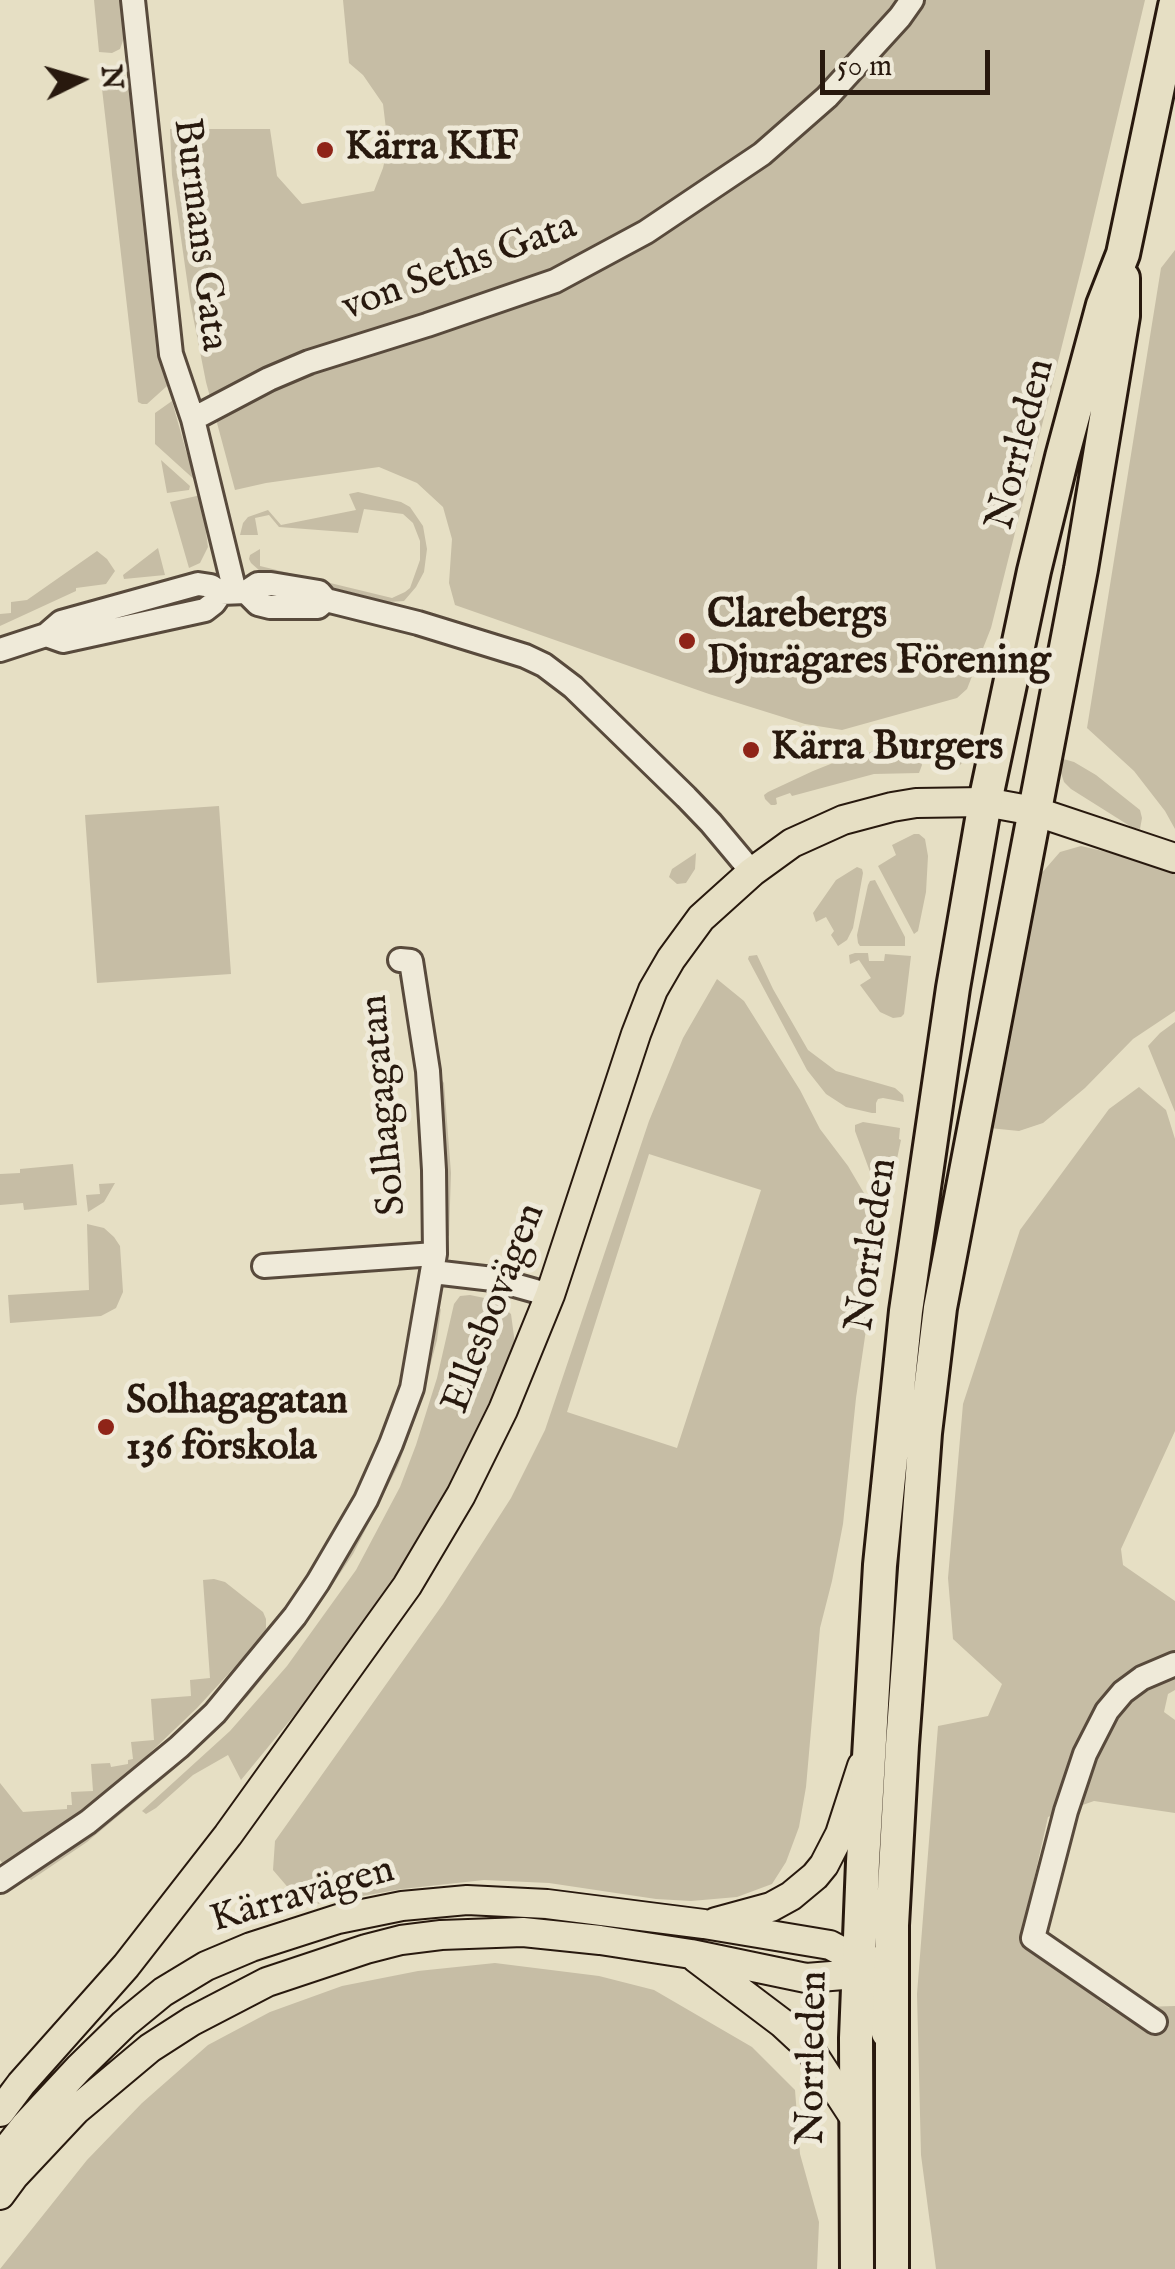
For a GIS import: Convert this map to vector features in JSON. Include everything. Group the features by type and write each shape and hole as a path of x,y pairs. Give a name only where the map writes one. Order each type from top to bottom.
{"highway":[{"name":"Norrleden","path":"857,2269 858,1969 869,1744 880,1565 906,1310 952,988 985,802 1062,457 1103,305 1123,254 1175,6"},
{"name":"Norrleden","path":"892,2269 892,1925 925,1433 940,1308 1081,570 1123,316 1123,254"}],"main road":[{"name":"Ellesbovägen","path":"0,2112 126,1966 204,1868 407,1586 503,1410 550,1294 653,990 670,958 701,918 752,872 792,843 843,820 916,804 985,802 1034,811 1175,858"},
{"name":"Kärravägen","path":"704,1924 770,1907 816,1876 840,1834 869,1744"},
{"name":"Kärravägen","path":"0,2158 79,2068 163,1992 206,1966 252,1947 338,1919 402,1906 466,1900 547,1904 830,1945 845,1952 870,1983 891,2054"},
{"path":"858,1969 872,1959 892,1925"},
{"name":"Kärravägen","path":"0,2195 57,2129 108,2082 192,2021 251,1990 324,1961 401,1940 481,1932 558,1934 691,1954 806,1978 844,1975 858,1969"},
{"name":"Kärravägen","path":"691,1954 809,2048 856,2120"}],"street":[{"name":"Burmans Gata","path":"133,0 171,354 193,419 234,592"},
{"name":"von Seths Gata","path":"193,419 309,362 555,281 646,232 733,175 827,97 912,0"},
{"path":"0,650 46,635 62,641 204,610 234,592 270,607 318,607 326,600 434,628 525,656 573,686 711,822 752,872"},
{"name":"Solhagagatan","path":"0,1881 88,1822 214,1713 295,1616 347,1536 391,1444 412,1388 434,1263 428,1071 411,961 400,960"},
{"name":"Solhagagatan","path":"264,1266 434,1263 550,1294"},
{"path":"1154,2022 1033,1938 1066,1811 1085,1754 1107,1711 1122,1692 1142,1678 1175,1664"}],"shaded area":[{"path":"94,0 122,0 125,35 120,49 112,53 99,52"},
{"path":"343,0 1145,0 991,628 967,689 957,698 842,730 805,724 455,605 449,583 452,539 443,507 417,483 379,467 235,490 206,382 190,301 172,175 170,129 270,129 277,176 302,204 374,191 388,146 383,104 363,75 349,63"},
{"path":"102,73 123,73 129,81 149,280 167,386 147,404 138,402 101,80"},
{"path":"1175,250 1175,829 1134,771 1087,728 1161,268"},
{"path":"172,401 197,482 155,444 155,413"},
{"path":"161,460 190,486 189,490 167,493"},
{"path":"358,492 401,502 410,507 423,526 427,549 424,572 404,601 389,602 268,574 251,563 250,555 260,549 260,566 392,598 405,592 420,560 420,541 413,523 403,514 364,509 358,533 279,527 269,515 255,518 258,535 240,535 248,517 268,510 281,525 356,510 349,494"},
{"path":"201,495 208,547 200,563 189,568 170,502"},
{"path":"158,548 165,575 124,579 123,575"},
{"path":"97,551 115,571 106,584 76,588 0,626 0,614 11,613 11,602 27,600"},
{"path":"953,737 977,740 976,748 960,765 942,772 941,748"},
{"path":"902,744 918,747 922,765 919,773 874,774 792,796 790,793 776,798 775,805 765,799 768,792 813,771"},
{"path":"1060,758 1096,775 1140,810 1140,829 1071,789 1064,782"},
{"path":"219,806 231,974 97,983 85,815"},
{"path":"914,834 925,839 928,856 926,892 918,931 914,934 878,866 896,855 892,845"},
{"path":"1081,846 1175,874 1175,1011 1133,1039 1085,1088 1043,1123 1019,1131 989,1128 1040,875 1060,852"},
{"path":"696,853 695,869 686,883 677,884 669,877 672,869"},
{"path":"857,867 863,873 853,928 847,940 838,946 826,917 816,922 813,913 836,880"},
{"path":"875,880 905,937 905,946 858,943 868,885"},
{"path":"868,953 869,961 884,961 885,954 911,956 901,1017 880,1012 860,985 871,978 859,960 850,964 849,955"},
{"path":"757,955 808,1050 836,1071 895,1088 904,1102 878,1099 876,1113 872,1113 846,1107 826,1094 807,1070 748,959"},
{"path":"717,979 744,1001 820,1129 868,1200 880,1234 856,1398 843,1524 820,1628 806,1787 799,1827 786,1862 772,1884 737,1897 656,1899 549,1883 484,1880 317,1904 291,1891 273,1870 275,1841 443,1604 511,1498 545,1430 649,1121 683,1038","holes":["649,1154 761,1190 677,1448 567,1412"]},
{"path":"1175,1022 1175,1112 1148,1046"},
{"path":"442,1080 451,1173 449,1236 445,1228 446,1159 439,1083"},
{"path":"1139,1087 1166,1110 1175,1139 1175,1431 1121,1549 1123,1565 1175,1601 1175,1690 1168,1694 1164,1712 1175,1720 1175,1813 1094,1801 1048,1817 1020,1941 1109,2008 1175,2006 1175,2269 936,2269 921,2155 917,1994 938,1726 988,1716 1002,1684 953,1639 948,1578 963,1404 1020,1230 1109,1109"},
{"path":"863,1122 900,1128 887,1206 880,1199 855,1131 855,1125"},
{"path":"73,1164 77,1205 24,1210 23,1203 0,1205 0,1174"},
{"path":"115,1183 104,1202 88,1212 86,1195 100,1194 99,1184"},
{"path":"87,1224 104,1228 120,1246 123,1292 116,1308 101,1316 10,1323 8,1295 89,1290"},
{"path":"460,1296 494,1300 511,1314 515,1344 449,1484 385,1593 241,1780 228,1755 193,1775 146,1814 142,1811 230,1731 287,1666 356,1570 400,1487 416,1445 454,1304"},
{"path":"441,1308 428,1374 398,1466 353,1554 311,1617 307,1614"},
{"path":"203,1580 225,1582 263,1612 266,1629 256,1644 132,1770 3,1864 0,1783 23,1812 67,1809 67,1805 72,1805 71,1792 93,1791 91,1764 128,1764 133,1759 131,1742 154,1740 151,1699 191,1696 190,1680 210,1678"},
{"path":"303,1623 248,1696 177,1767 87,1842 31,1880 28,1877 59,1855"},
{"path":"495,1963 599,1976 654,1990 752,2047 795,2090 800,2154 819,2222 817,2269 0,2269 87,2160 142,2103 208,2045 270,2012 342,1986 418,1971"}],"place":[{"name":"Kärra KIF","path":"325,150"},
{"name":"Clarebergs Djurägares Förening","path":"687,641"},
{"name":"Kärra Burgers","path":"751,750"},
{"name":"Solhagagatan 136 förskola","path":"106,1427"}]}
